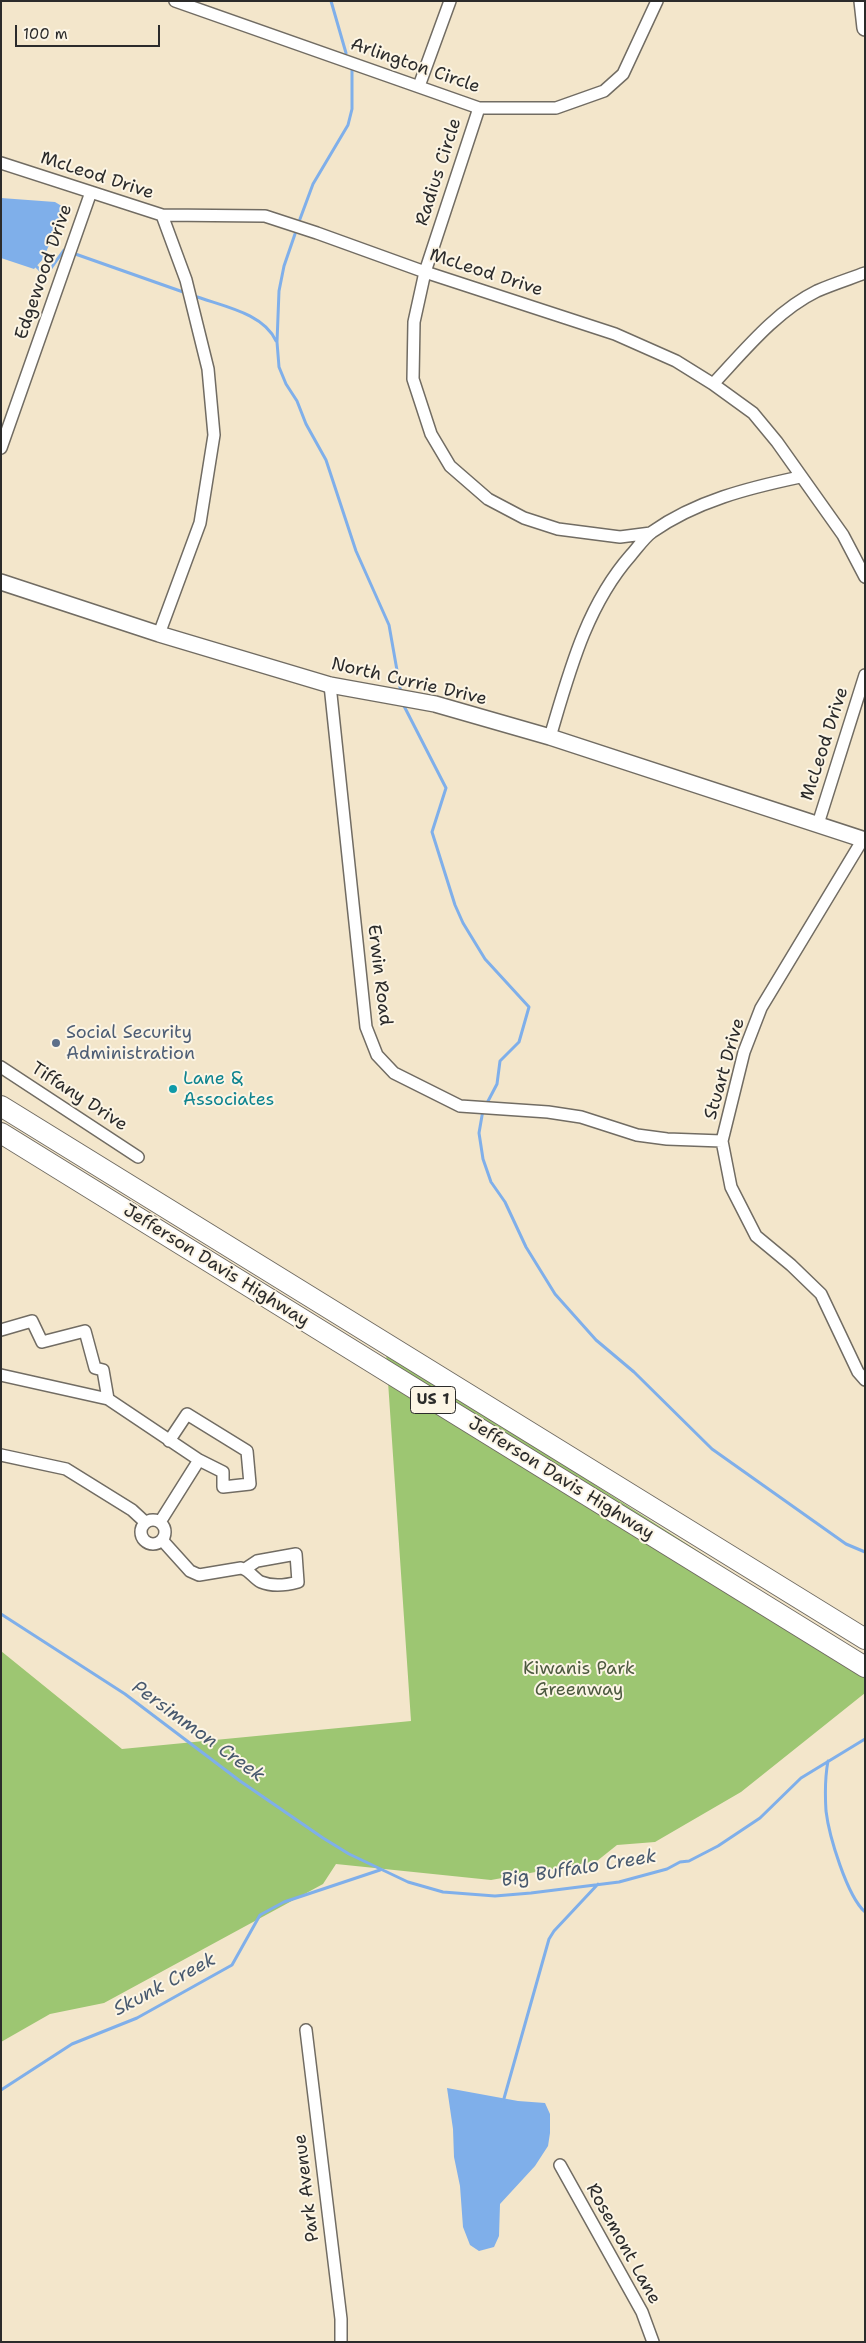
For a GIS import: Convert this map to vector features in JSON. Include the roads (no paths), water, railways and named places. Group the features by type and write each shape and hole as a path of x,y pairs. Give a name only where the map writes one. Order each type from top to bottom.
{"highway":[{"name":"Jefferson Davis Highway","path":"1,1106 865,1639"},
{"name":"Jefferson Davis Highway","path":"1,1133 865,1668"}],"street":[{"name":"Arlington Circle","path":"175,1 198,5 478,108 556,108 604,91 624,74 657,1"},
{"path":"419,86 450,1"},
{"path":"862,1 865,28"},
{"name":"Radius Circle","path":"478,108 425,272 414,322 412,378 431,434 450,466 488,499 524,518 558,529 620,537 651,533"},
{"name":"McLeod Drive","path":"1,163 162,215 265,216 317,232 425,272 624,337 676,361 713,384 753,413 777,442 843,536 865,577"},
{"name":"Edgewood Drive","path":"1,448 91,192"},
{"path":"159,634 200,523 214,435 208,369 186,280 162,215"},
{"path":"713,384 758,336 785,313 816,291 865,273"},
{"path":"550,737 577,648 595,609 616,572 651,533 703,504 750,487 800,477"},
{"name":"North Currie Drive","path":"1,582 159,634 330,685 435,704 550,737 864,840"},
{"name":"McLeod Drive","path":"818,824 865,675"},
{"name":"Erwin Road","path":"330,685 366,1027 377,1056 394,1073 460,1106 548,1112 581,1118 637,1135 667,1139 722,1141"},
{"name":"Stuart Drive","path":"864,840 761,1008 744,1052 722,1141 731,1187 756,1236 791,1265 821,1294 858,1372 865,1380"},
{"name":"Tiffany Drive","path":"1,1067 138,1157"},
{"path":"1,1330 32,1320 42,1342 85,1331 95,1368 103,1370 108,1399"},
{"path":"1,1375 108,1399 199,1460 222,1472 223,1487 250,1484 247,1451 187,1414 170,1440"},
{"path":"1,1455 66,1469 132,1510 145,1522"},
{"path":"160,1522 199,1460"},
{"path":"152,1520 160,1522 165,1530 162,1540 156,1543 146,1541 141,1532 145,1522 152,1520"},
{"path":"162,1540 190,1571 199,1575 245,1569"},
{"name":"Park Avenue","path":"306,2030 342,2319 341,2342"},
{"name":"Rosemont Lane","path":"560,2165 642,2312 653,2342"}],"water":[{"path":"1,198 55,202 65,208 43,259 34,269 1,258"},
{"path":"447,2088 518,2101 545,2103 550,2114 548,2146 535,2166 500,2204 499,2236 494,2247 479,2251 470,2245 463,2227 460,2186 454,2157 453,2129"}],"waterway":[{"path":"331,1 346,53"},
{"path":"300,219 313,184 348,125 352,109 352,70"},
{"path":"295,234 284,266 279,291 277,342 279,367 286,384 297,401 306,424 326,460 356,551 389,625 401,693"},
{"path":"36,266 42,272 49,271 64,250 186,293"},
{"path":"192,295 240,311 251,317 270,331 276,341"},
{"path":"403,704 446,788 432,832 455,905 463,923 485,959 529,1007 519,1042 500,1061 497,1084 486,1105"},
{"path":"483,1110 479,1133 483,1159 491,1182 505,1202 526,1247 555,1294 596,1340 634,1372 712,1449 846,1544 865,1552"},
{"name":"Big Buffalo Creek","path":"1,1614 125,1694 240,1781 323,1838 349,1854 408,1882 443,1892 495,1896 531,1893 619,1882 667,1869 680,1862 689,1861 718,1846 760,1818 801,1778 865,1739"},
{"path":"828,1761 826,1811 831,1835 846,1880 858,1904 865,1912"},
{"name":"Skunk Creek","path":"1,2090 72,2044 137,2018 232,1965 260,1915 284,1902 380,1870"},
{"path":"503,2102 549,1939 554,1931 598,1884"}],"place":[{"name":"Social Security Administration","path":"56,1043"},
{"name":"Lane & Associates","path":"173,1089"}],"park label":[{"name":"Kiwanis Park Greenway","path":"579,1679"}],"water label":[{"name":"Persimmon Creek","path":"198,1732"}]}
